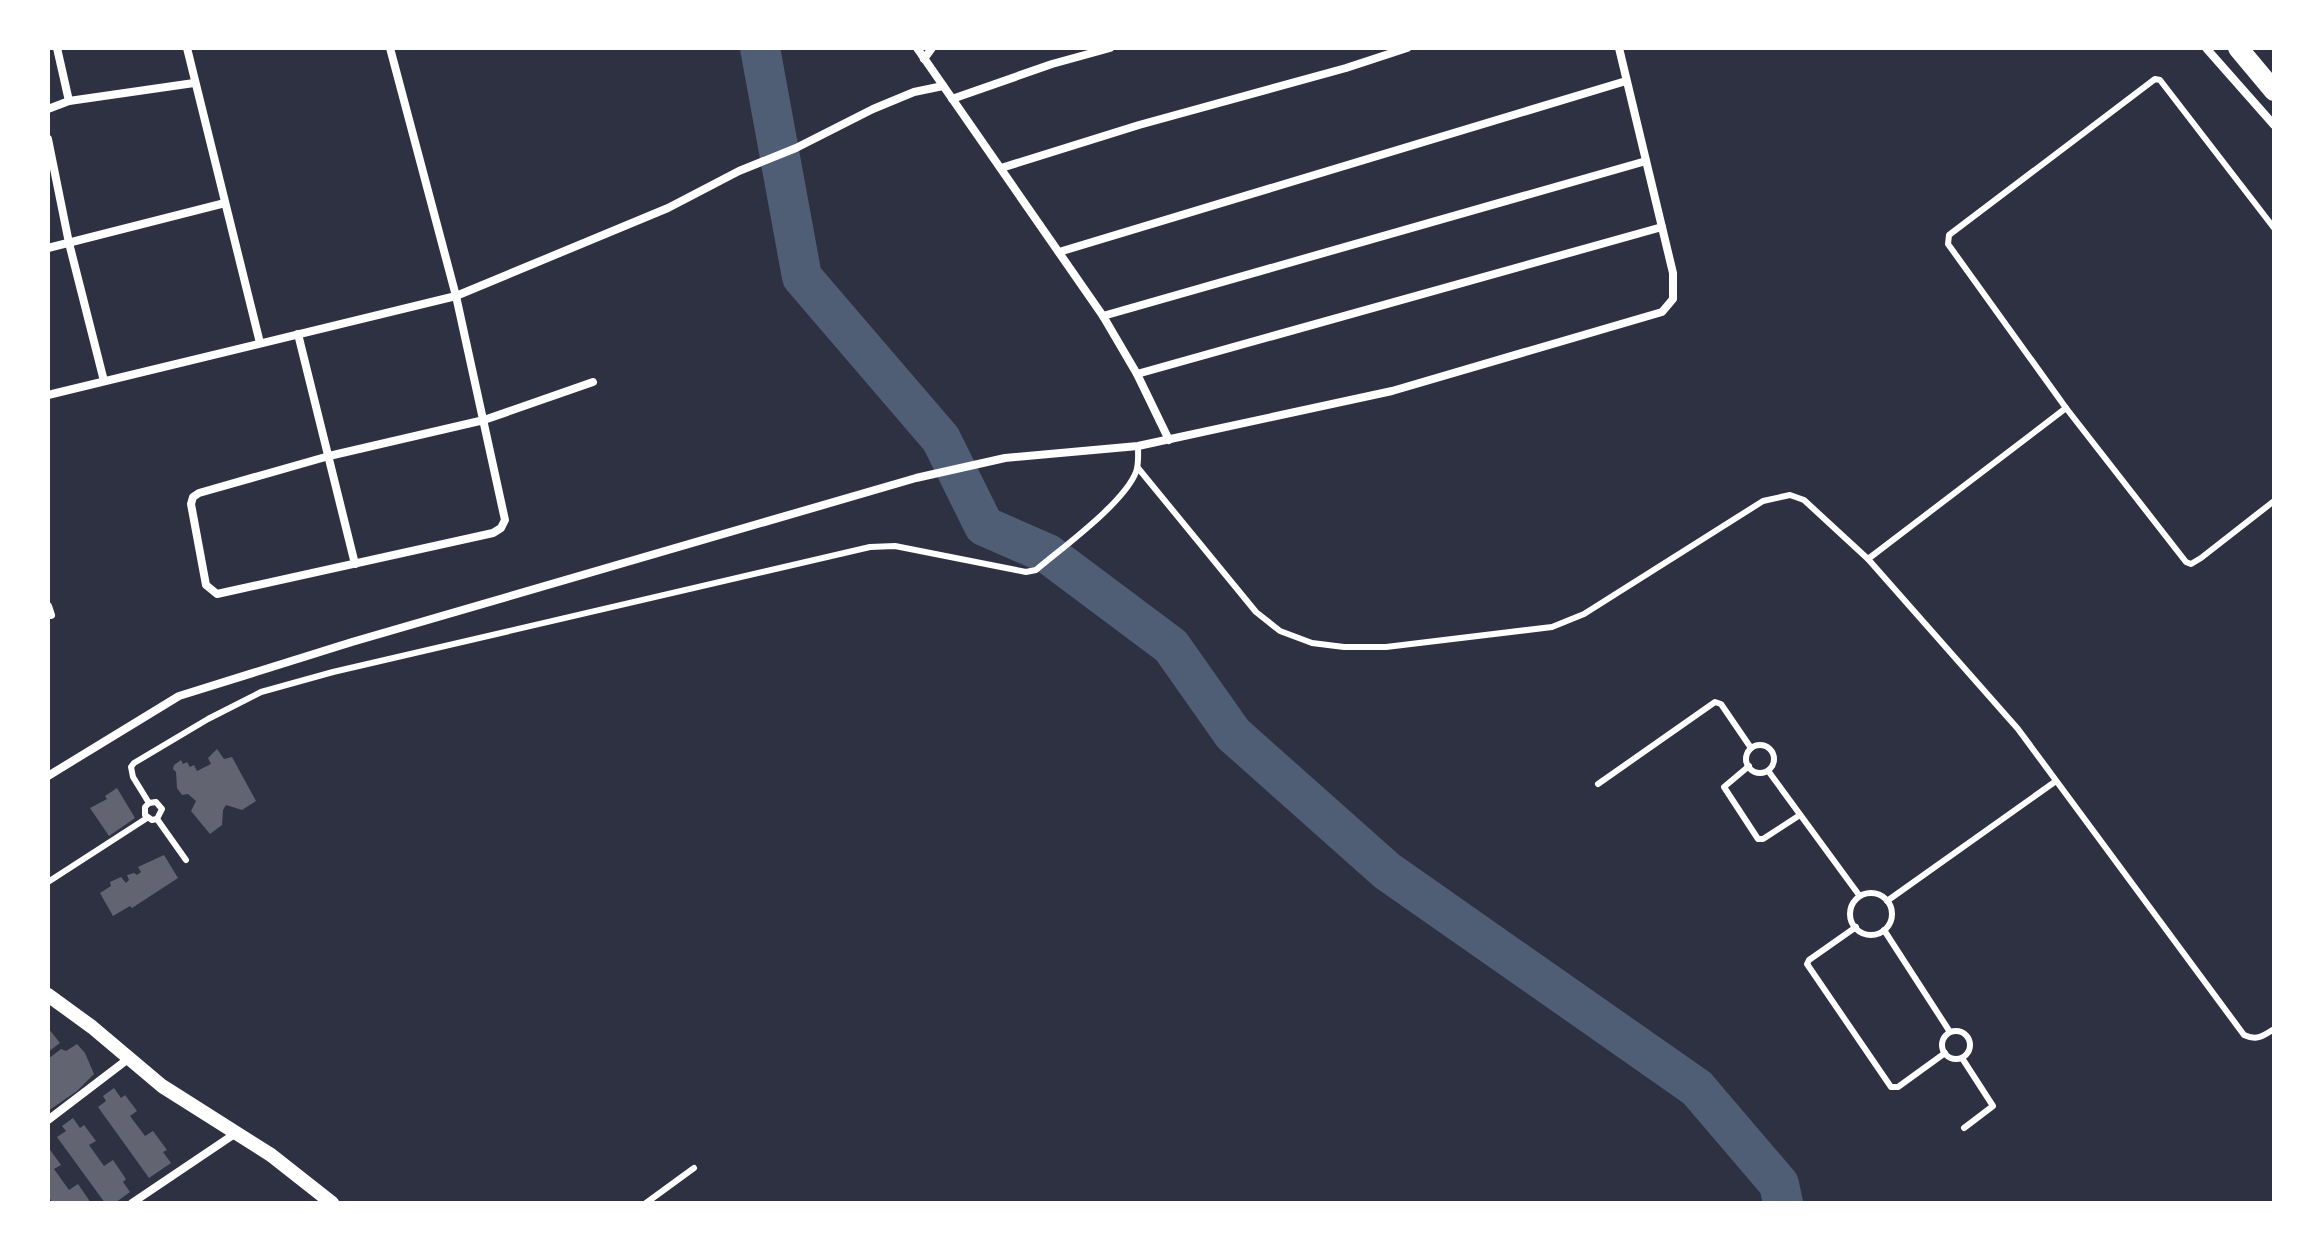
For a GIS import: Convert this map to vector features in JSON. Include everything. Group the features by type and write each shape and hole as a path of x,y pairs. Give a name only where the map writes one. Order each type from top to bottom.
{"main road":[{"path":"2238,48 2274,91"}],"street":[{"path":"57,48 69,101"},
{"path":"187,48 260,343"},
{"path":"390,48 456,296 484,420 505,520 501,528 493,533 355,564 217,594 206,585 191,504 193,497 329,456 484,420 593,382"},
{"path":"917,48 1103,316 1137,374 1169,440"},
{"path":"924,59 932,48"},
{"path":"952,99 1052,64 1110,48"},
{"path":"1001,168 1407,48"},
{"path":"48,776 179,696 352,642 916,478 1005,458 1138,446 1392,391 1662,312 1673,299 1673,273 1619,48"},
{"path":"2206,48 2274,125"},
{"path":"1059,252 1626,81"},
{"path":"48,109 69,101 194,83"},
{"path":"48,395 456,296 668,208 739,171 796,148 873,109 914,92 943,86"},
{"path":"48,139 69,243 104,381"},
{"path":"1103,316 1646,161"},
{"path":"48,248 225,203"},
{"path":"1137,374 1662,227"},
{"path":"298,334 355,564"},
{"path":"48,995 92,1027 162,1086 271,1155 332,1203"},
{"path":"48,1120 128,1059"},
{"path":"132,1203 236,1133"}],"lane":[{"path":"2274,228 2160,80 2155,79 1949,235 1948,244 2066,408 2186,562 2191,564 2201,558 2274,501"},
{"path":"1868,559 2066,408"},
{"path":"157,819 162,812 161,806 149,803 131,772 134,763 261,692 333,672 883,545 1026,572 1040,567 1114,502 1132,482 1138,468 1138,446"},
{"path":"1138,468 1256,612 1280,631 1312,643 1344,647 1386,647 1552,627 1584,614 1763,501 1790,495 1804,500 1868,559 2018,729 2244,1035 2261,1038 2274,1029"},
{"path":"1598,784 1715,702 1721,704 1751,748"},
{"path":"1761,744 1772,752 1775,759 1769,772 1757,774 1749,766 1746,757 1751,748 1761,744"},
{"path":"1749,766 1724,787 1758,839 1763,839 1800,815"},
{"path":"1769,772 1859,895"},
{"path":"1887,901 2056,781"},
{"path":"147,818 144,810 149,803"},
{"path":"48,882 147,818 157,819 186,860"},
{"path":"1878,894 1887,901 1892,911 1891,922 1884,930 1872,936 1863,934 1856,927 1850,910 1859,895 1878,894"},
{"path":"1856,927 1807,964 1891,1087 1898,1087 1945,1053"},
{"path":"1884,930 1950,1032"},
{"path":"1960,1031 1966,1036 1970,1049 1962,1058 1955,1060 1945,1053 1941,1041 1943,1037 1960,1031"},
{"path":"1962,1058 1993,1106 1964,1128"},
{"path":"646,1203 694,1168"}],"building":[{"path":"217,749 224,759 232,757 256,801 242,810 226,805 222,825 210,834 191,811 196,801 188,794 182,795 177,788 173,769 181,760 190,767 194,765 197,771 211,764 208,758"},
{"path":"117,788 135,818 109,836 90,808 107,799 105,796"},
{"path":"164,855 178,878 132,908 130,906 113,916 100,893 111,886 110,882 121,877 126,883 129,880 127,875 137,875 141,872 138,867"},
{"path":"48,1028 60,1043 48,1052"},
{"path":"77,1044 85,1053 94,1074 77,1091 48,1111 48,1059 61,1049 66,1051"},
{"path":"114,1088 121,1098 125,1095 137,1111 130,1116 145,1136 153,1131 167,1150 163,1152 171,1163 149,1178 98,1107 106,1101 103,1096"},
{"path":"73,1118 80,1128 84,1125 96,1141 89,1145 104,1166 113,1160 126,1179 123,1182 130,1192 115,1203 105,1203 57,1137 66,1131 62,1126"},
{"path":"48,1147 61,1165 54,1169 69,1190 78,1184 91,1203 53,1203 48,1196"}],"waterway":[{"path":"760,48 802,277 941,439 984,526 1048,554 1171,646 1233,734 1387,871 1697,1088 1779,1184 1783,1203"}]}
